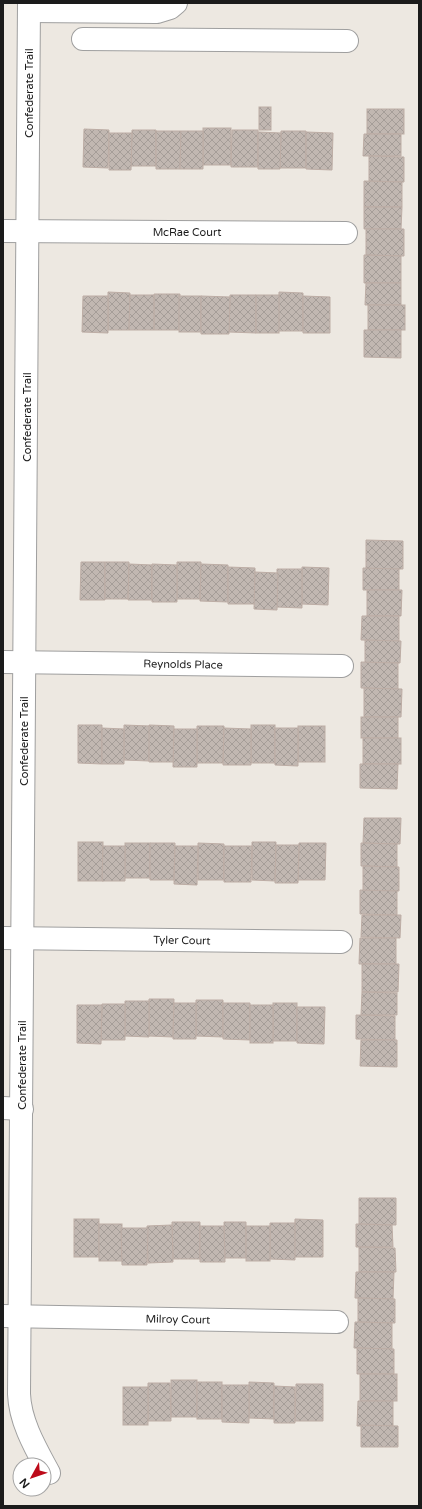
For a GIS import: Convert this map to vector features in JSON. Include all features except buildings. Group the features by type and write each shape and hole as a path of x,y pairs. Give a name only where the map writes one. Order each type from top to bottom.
{"street":[{"path":"29,7 157,12 170,8 176,3"},
{"name":"Confederate Trail","path":"29,7 25,662 13,938 11,1316 19,1398 27,1428 40,1457"},
{"path":"157,12 159,39"},
{"path":"83,39 347,41"},
{"name":"McRae Court","path":"3,231 346,234"},
{"name":"Reynolds Place","path":"3,662 342,666"},
{"name":"Tyler Court","path":"13,938 340,942"},
{"name":"Milroy Court","path":"11,1316 337,1322"}]}
